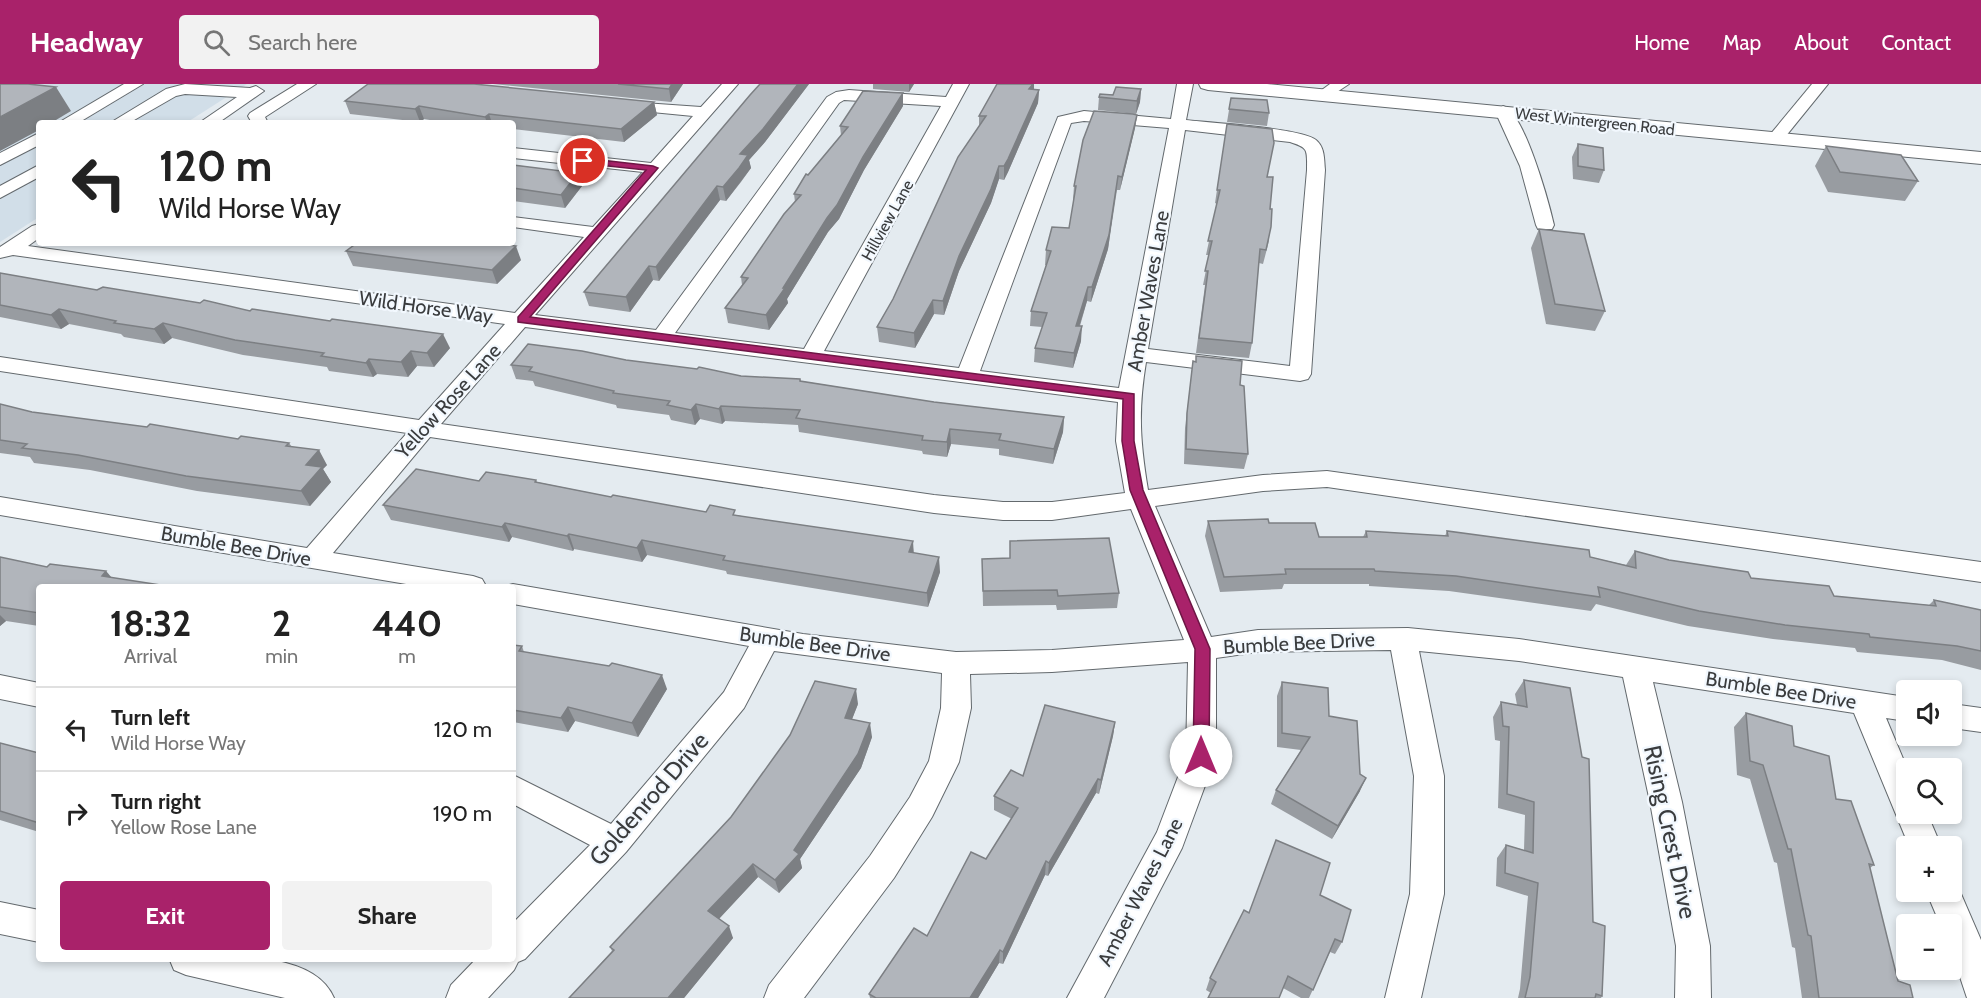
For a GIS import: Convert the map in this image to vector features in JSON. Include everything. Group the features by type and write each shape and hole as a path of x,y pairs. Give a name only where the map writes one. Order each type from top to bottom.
{"main road":[{"name":"West Wintergreen Road","path":"1208,84 1981,158"}],"street":[{"path":"71,120 135,84"},
{"path":"212,120 267,84"},
{"path":"258,119 308,84"},
{"name":"Yellow Rose Lane","path":"313,559 423,428 522,320 653,168 730,84"},
{"name":"Hillview Lane","path":"811,355 961,84"},
{"name":"Amber Waves Lane","path":"1085,998 1171,838 1201,756 1202,649 1136,490 1128,441 1130,396 1185,84"},
{"path":"1323,95 1341,84"},
{"path":"1775,139 1820,84"},
{"path":"123,120 178,90 252,93"},
{"path":"662,337 833,100 841,95 849,95 952,102"},
{"path":"600,101 705,112"},
{"path":"1503,111 1520,141 1529,164 1545,225"},
{"path":"967,375 1064,120 1084,116 1263,132 1310,143 1315,150 1316,170 1300,374 1137,354"},
{"path":"0,160 36,140"},
{"path":"516,153 653,168"},
{"path":"0,193 36,172"},
{"path":"516,222 597,233"},
{"path":"5,252 36,232"},
{"name":"Wild Horse Way","path":"5,252 522,320 1130,396"},
{"path":"0,364 934,504 1003,511 1052,511 1263,483 1327,479 1981,572"},
{"name":"Bumble Bee Drive","path":"0,506 461,584"},
{"name":"Bumble Bee Drive","path":"516,595 803,645 956,663 1052,661 1202,649 1258,641 1403,639 1519,650 1896,708"},
{"name":"Goldenrod Drive","path":"516,944 615,842 734,700 767,638"},
{"path":"1403,639 1429,776 1427,894 1404,998"},
{"path":"782,998 882,867 921,807 945,762 956,708 956,663"},
{"name":"Rising Crest Drive","path":"1635,668 1666,802 1693,946 1693,998"},
{"path":"0,687 36,694"},
{"path":"1864,703 1896,779"},
{"path":"1962,717 1981,720"},
{"path":"516,791 615,842"},
{"path":"1948,902 1981,988"},
{"path":"0,918 36,925"},
{"path":"204,962 292,982 316,998"},
{"path":"464,998 498,962"}],"shaded area":[{"path":"0,84 247,84 191,120 36,120 36,219 0,242"}],"building":[{"path":"0,84 28,84 56,87 0,117"},
{"path":"368,84 474,84 654,102 621,129 489,114 485,117 419,106 415,109 345,101"},
{"path":"618,84 672,84 669,89"},
{"path":"760,84 798,84 740,154 748,155 739,168 723,187 717,186 656,267 649,266 626,297 584,292 750,95"},
{"path":"997,84 1033,84 1029,89 1039,90 1008,159 1004,166 999,166 991,189 959,256 943,301 933,300 914,333 877,327 893,299 958,157 986,116 979,116"},
{"path":"1116,87 1141,89 1137,101 1099,97 1100,94 1113,95"},
{"path":"863,91 903,93 863,157 837,205 766,315 725,308 748,278 741,277 784,214 801,195 794,194 806,174 808,175 848,127 840,126"},
{"path":"1231,98 1267,100 1269,113 1229,109"},
{"path":"1094,111 1137,115 1122,177 1118,176 1109,235 1092,287 1088,287 1076,326 1082,326 1074,353 1035,348 1047,313 1031,311 1051,251 1046,250 1052,227 1069,228 1083,140"},
{"path":"1227,124 1272,129 1274,143 1267,177 1273,177 1271,227 1266,250 1260,249 1252,343 1199,338 1208,271 1205,271 1212,241 1208,241 1220,190 1217,190"},
{"path":"1578,144 1603,148 1604,170 1578,166"},
{"path":"1826,146 1901,155 1918,181 1840,172"},
{"path":"516,165 578,173 561,195 516,188"},
{"path":"1539,229 1584,234 1605,311 1555,304"},
{"path":"353,246 516,246 492,270 346,251"},
{"path":"0,273 97,290 103,287 200,303 204,300 250,311 252,309 443,334 427,353 411,351 401,362 369,359 366,363 321,356 324,353 235,340 163,323 154,329 114,323 116,321 59,309 51,315 0,305"},
{"path":"528,344 626,360 697,369 699,367 741,376 800,379 800,381 934,402 1064,417 1054,449 999,440 1001,434 950,429 947,442 922,440 923,436 796,418 800,410 721,406 719,409 696,404 691,410 667,405 670,401 613,393 614,391 529,371 532,367 511,365"},
{"path":"1196,356 1242,361 1240,385 1244,386 1248,454 1186,449 1187,413 1193,361 1196,362"},
{"path":"0,404 32,412 147,427 150,424 238,439 241,436 289,443 286,446 319,450 306,465 322,467 301,491 186,476 78,455 22,448 27,444 0,440"},
{"path":"416,469 479,481 486,472 536,480 535,482 611,497 613,495 706,512 710,505 735,510 733,515 913,541 909,552 939,557 927,593 723,560 725,556 642,540 637,548 505,523 502,527 383,505"},
{"path":"1268,519 1269,523 1315,523 1319,537 1367,537 1366,531 1448,536 1447,531 1589,550 1590,557 1636,568 1635,551 1669,560 1748,572 1751,578 1829,586 1834,596 1936,606 1934,600 1981,610 1981,651 1699,611 1598,587 1600,597 1456,576 1375,571 1374,569 1285,569 1286,574 1224,577 1208,521"},
{"path":"1109,538 1119,593 1058,596 1057,590 983,591 982,559 1010,558 1010,541"},
{"path":"0,557 47,567 50,564 106,571 102,576 154,584 36,584 36,613 0,607"},
{"path":"516,645 522,646 519,651 609,666 612,663 662,675 632,723 568,707 561,718 516,710"},
{"path":"1524,680 1570,688 1582,757 1589,759 1593,922 1605,926 1602,996 1596,994 1595,998 1525,998 1530,977 1538,883 1505,873 1506,845 1533,853 1534,802 1507,794 1509,727 1503,726 1501,702 1527,707"},
{"path":"815,681 856,689 845,718 870,723 858,754 794,850 799,854 775,880 753,864 708,911 729,926 668,998 569,998 614,950 610,947 731,817 790,735"},
{"path":"1282,682 1328,688 1329,716 1357,721 1360,774 1366,778 1338,826 1276,790 1310,737 1282,733"},
{"path":"1045,705 1115,722 1101,780 1098,779 1049,863 1046,861 1003,952 1000,950 970,998 876,998 869,994 914,928 927,936 971,852 986,859 1018,808 994,796 1011,770 1023,776"},
{"path":"1746,713 1792,726 1794,746 1829,756 1836,799 1851,801 1874,865 1869,864 1896,980 1910,985 1913,998 1819,998 1811,936 1808,935 1791,849 1788,849 1763,765 1750,761"},
{"path":"0,743 36,752 36,822 0,811"},
{"path":"1276,840 1330,863 1320,895 1351,910 1342,942 1335,939 1313,990 1288,976 1279,998 1208,998 1216,982 1210,978 1244,910 1249,913"}],"route":[{"path":"583,161 653,168 522,320 1130,396 1128,441 1136,490 1202,649 1201,756"}]}
